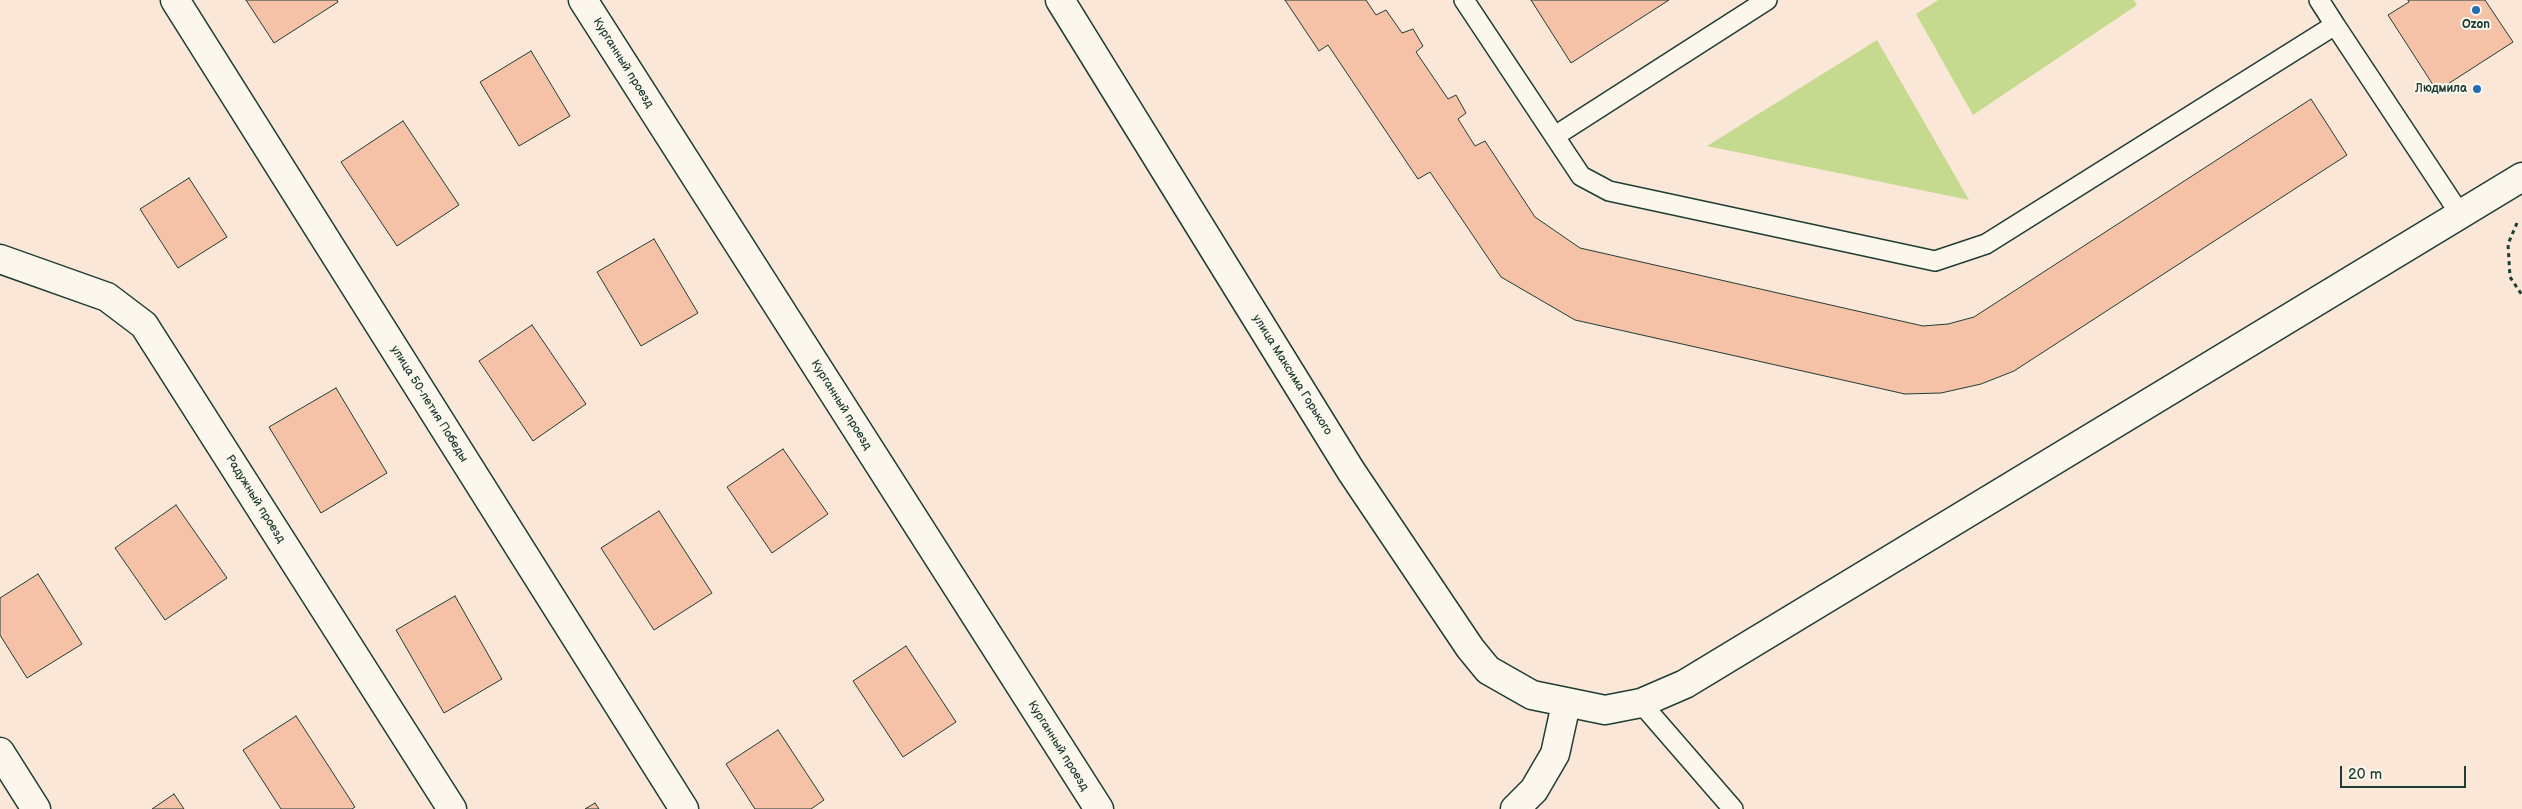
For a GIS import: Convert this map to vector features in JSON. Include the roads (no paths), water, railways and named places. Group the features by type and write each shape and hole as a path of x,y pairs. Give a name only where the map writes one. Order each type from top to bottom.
{"street":[{"name":"улица 50-летия Победы","path":"175,0 684,809"},
{"name":"Курганный проезд","path":"583,0 1098,809"},
{"name":"улица Максима Горького","path":"1060,0 1351,471 1470,648 1488,670 1511,685 1532,695 1566,704 1606,710 1641,703 1685,684 2522,177"},
{"name":"Радужный проезд","path":"0,259 107,297 144,325 452,809"},
{"path":"1515,809 1534,790 1555,754 1566,704"},
{"path":"0,752 36,809"}],"lane":[{"path":"1464,0 1581,176 1609,191 1935,261 1986,244 2335,25"},
{"path":"1555,136 1768,0"},
{"path":"2319,0 2460,214"},
{"path":"1641,703 1733,809"}],"place":[{"name":"Ozon","path":"2476,10"},
{"name":"Людмила","path":"2477,89"}]}
